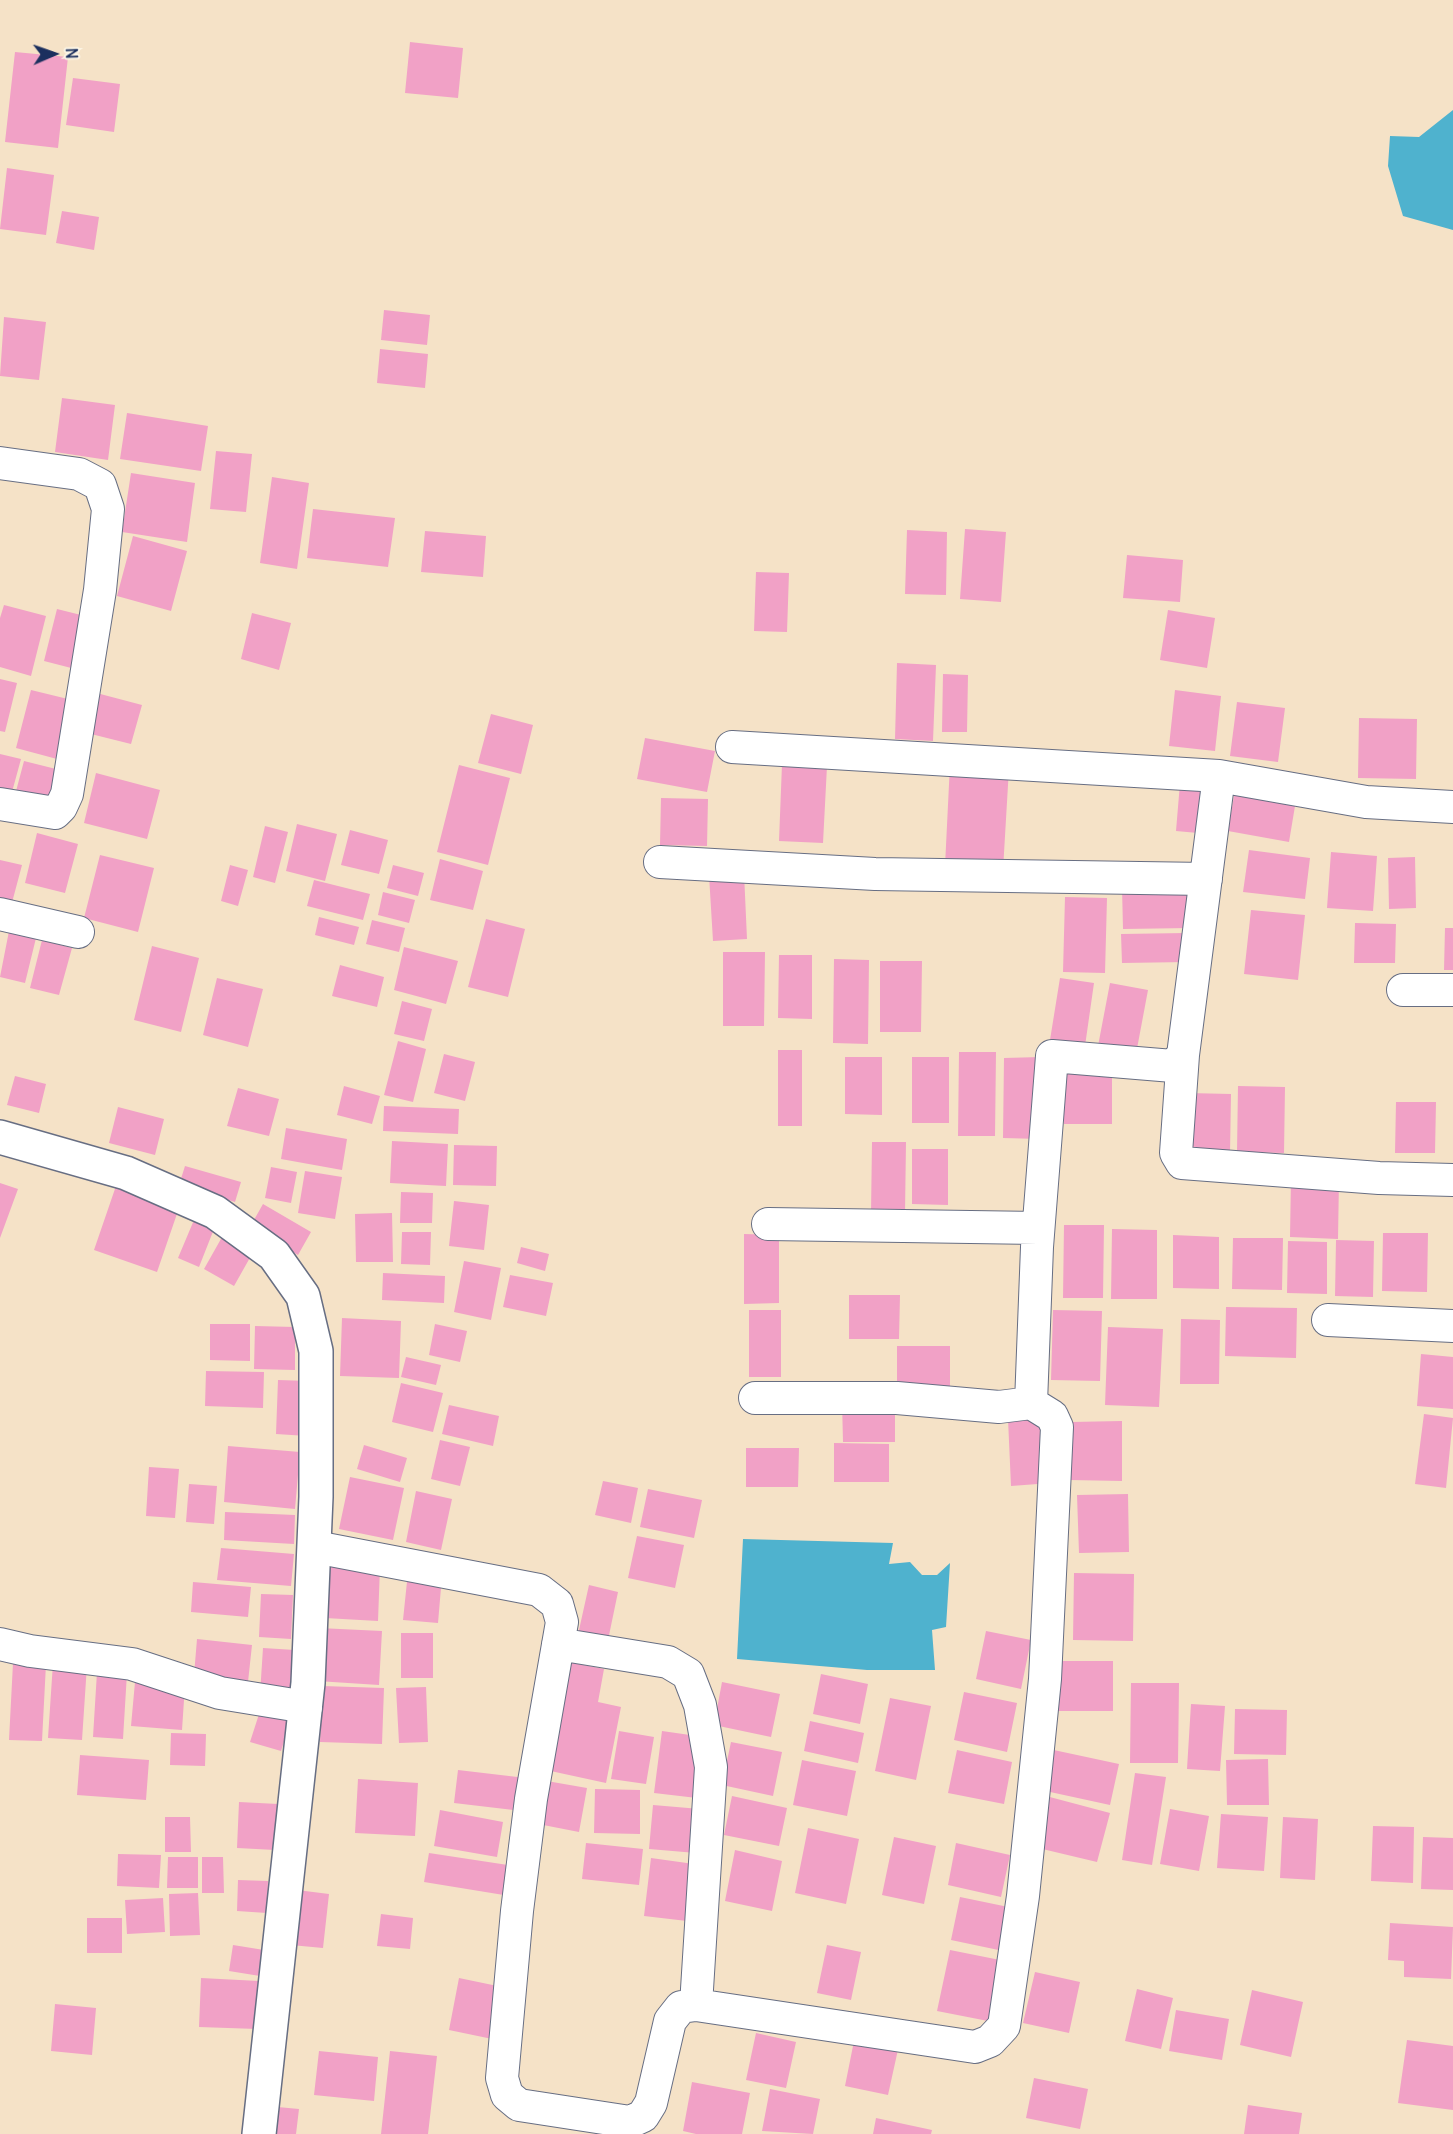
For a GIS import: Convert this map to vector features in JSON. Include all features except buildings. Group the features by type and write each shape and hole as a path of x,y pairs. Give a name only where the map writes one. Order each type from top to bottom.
{"street":[{"path":"0,463 79,474 99,485 108,509 100,590 67,794 61,807 55,813 0,804"},
{"path":"732,747 1219,776 1366,802 1453,807"},
{"path":"1219,776 1183,1055 1176,1153 1182,1163 1379,1178 1453,1180"},
{"path":"660,862 875,874 1206,879"},
{"path":"0,914 78,932"},
{"path":"1403,990 1453,990"},
{"path":"1031,1403 1038,1228 1052,1056 1173,1066 1183,1055"},
{"path":"0,1137 126,1173 215,1212 274,1255 303,1296 316,1351 315,1547 306,1707 259,2134"},
{"path":"768,1224 1038,1228"},
{"path":"1328,1320 1453,1326"},
{"path":"315,1547 539,1590 557,1604 562,1622 531,1799 517,1911 502,2078 507,2095 519,2105 630,2122 643,2116 651,2103 670,2021 681,2007 696,2005 975,2047 990,2041 1004,2026 1023,1896 1045,1679 1057,1427 1052,1416 1031,1403 999,1407 897,1398 755,1398"},
{"path":"0,1644 30,1651 132,1664 220,1693 306,1707"},
{"path":"558,1644 668,1662 688,1674 700,1705 711,1767 696,2005"}],"water":[{"path":"1453,110 1453,230 1403,216 1388,166 1390,136 1419,137"},
{"path":"743,1539 893,1543 889,1564 910,1562 922,1575 937,1575 950,1563 946,1627 932,1630 935,1670 867,1670 737,1659"}]}
